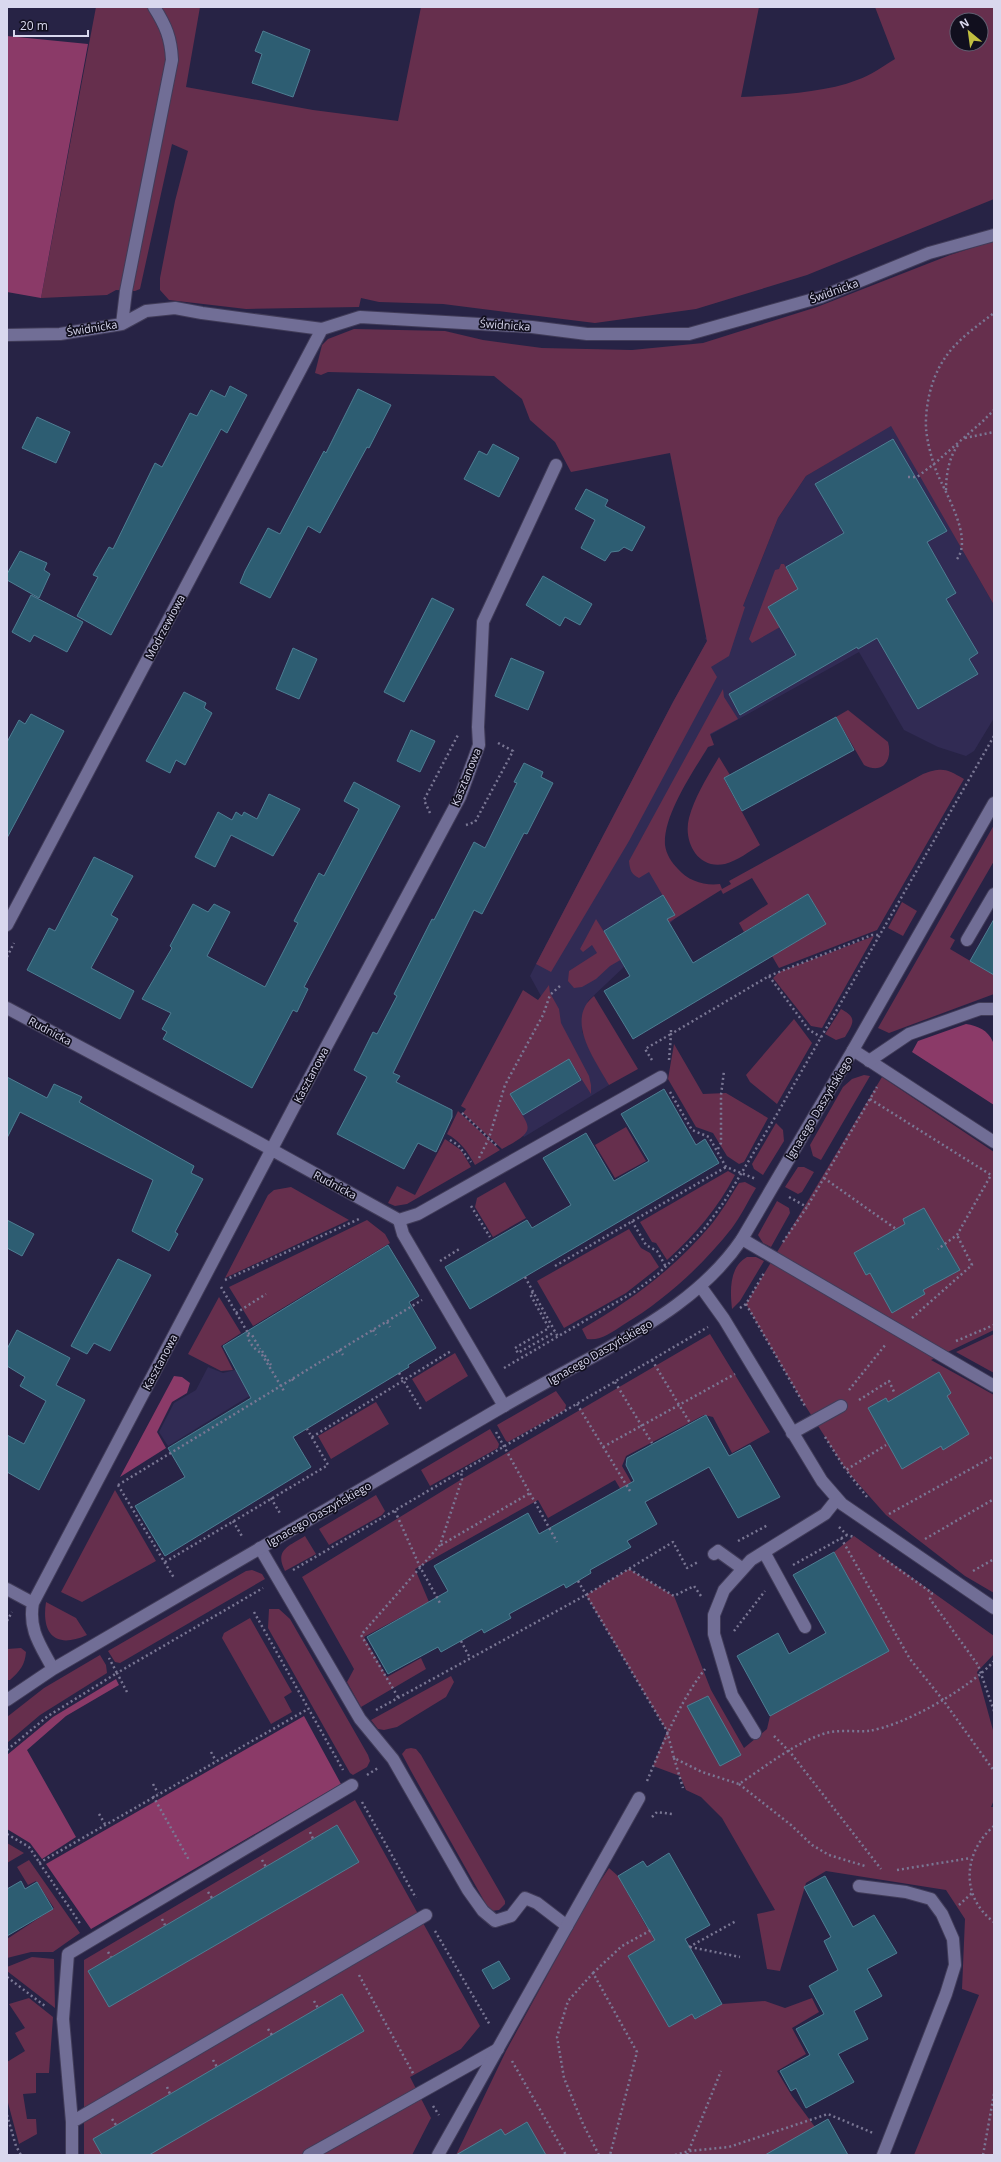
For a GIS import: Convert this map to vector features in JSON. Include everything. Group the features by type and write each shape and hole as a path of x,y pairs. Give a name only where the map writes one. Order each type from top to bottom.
{"street":[{"path":"122,324 126,291 172,60 171,45 166,26 154,7"},
{"name":"Świdnicka","path":"7,335 60,334 122,324 146,311 175,308 322,329 360,317 532,327 587,334 689,334 821,297 929,253 994,235"},
{"name":"Modrzewiowa","path":"7,925 322,329"},
{"name":"Kasztanowa","path":"53,1669 32,1628 31,1620 33,1603 460,797 479,745 478,729 483,622 556,465"},
{"name":"Ignacego Daszyńskiego","path":"7,1700 53,1669 486,1416 636,1332 664,1315 701,1287 724,1264 742,1239 853,1050 994,803"},
{"path":"967,940 994,894"},
{"name":"Rudnicka","path":"7,1008 399,1220"},
{"path":"869,1061 909,1034 980,1009 994,1009"},
{"path":"853,1050 994,1142"},
{"path":"504,1406 404,1234 399,1220 418,1214 479,1178 661,1077"},
{"path":"742,1239 774,1256 994,1386"},
{"path":"701,1287 724,1319 822,1481 837,1499 910,1552 994,1608"},
{"path":"792,1433 815,1422 841,1406"},
{"path":"755,1733 732,1695 714,1634 714,1615 724,1590 751,1560 825,1514 837,1499"},
{"path":"260,1548 360,1719 393,1758 468,1890 482,1911 495,1921 511,1916 525,1898 536,1902 567,1926"},
{"path":"764,1552 805,1627"},
{"path":"716,1553 743,1569"},
{"path":"7,1589 33,1603"},
{"path":"72,2155 72,2122 63,2019 68,1954 352,1785"},
{"path":"438,2155 639,1798"},
{"path":"859,1886 906,1892 931,1899 942,1914 952,1939 955,1965 946,1994 883,2155"},
{"path":"72,2122 426,1915"},
{"path":"309,2155 423,2092 500,2046"}],"path":[{"path":"957,558 961,553 963,543 957,520 934,464 926,429 926,414 936,374 952,348 994,313"},
{"path":"908,477 917,477 934,464 994,410"},
{"path":"946,491 946,482 953,451 963,439 994,432"},
{"path":"431,816 424,800 463,725 478,729 513,751 475,822 460,827"},
{"path":"500,1370 634,1292 666,1267 704,1229 724,1202 743,1172 994,736"},
{"path":"661,1077 667,1073 671,1034 769,976 872,935 879,935"},
{"path":"769,976 808,1030 821,1037"},
{"path":"474,1167 489,1138 505,1085 543,1015 550,995 560,985"},
{"path":"717,1150 721,1142 721,1095 724,1071"},
{"path":"7,1750 48,1716 117,1673 724,1319 746,1304 774,1256 808,1207 885,1071"},
{"path":"870,1099 992,1176 957,1235 938,1249"},
{"path":"462,1113 489,1138 510,1161"},
{"path":"710,1137 726,1167 743,1172"},
{"path":"450,1140 456,1143 474,1167 479,1178"},
{"path":"555,1266 726,1167"},
{"path":"824,1178 896,1229"},
{"path":"271,1366 261,1351 256,1350 248,1337 248,1333 218,1283 359,1218"},
{"path":"632,1221 646,1245 656,1251 666,1267"},
{"path":"444,1258 461,1248"},
{"path":"525,1277 558,1337"},
{"path":"534,1292 530,1294 549,1328 515,1348 518,1353 555,1332"},
{"path":"236,1313 266,1294"},
{"path":"175,1580 118,1485 423,1300"},
{"path":"746,1304 815,1422 846,1470 873,1502"},
{"path":"387,1322 390,1327"},
{"path":"933,1351 994,1325"},
{"path":"373,1330 376,1335"},
{"path":"248,1333 252,1335 284,1390"},
{"path":"312,1437 466,1342"},
{"path":"339,1350 342,1355"},
{"path":"652,1360 690,1423"},
{"path":"399,1373 422,1411"},
{"path":"603,1447 735,1374"},
{"path":"292,1379 295,1384"},
{"path":"841,1406 843,1410 889,1381 895,1394"},
{"path":"615,1382 652,1443"},
{"path":"577,1404 630,1491"},
{"path":"242,1410 244,1414"},
{"path":"486,1416 557,1542"},
{"path":"165,1562 328,1465 307,1428"},
{"path":"194,1438 197,1443"},
{"path":"846,1470 886,1445"},
{"path":"892,1520 886,1515 994,1456"},
{"path":"440,1545 462,1479 461,1472"},
{"path":"398,1697 361,1635 440,1545 530,1493"},
{"path":"271,1498 282,1518"},
{"path":"921,1541 994,1499"},
{"path":"395,1512 420,1567 440,1603"},
{"path":"233,1521 244,1540"},
{"path":"360,1719 586,1595 673,1542 687,1568 772,1523"},
{"path":"847,1535 854,1536 860,1541"},
{"path":"841,1538 910,1660 944,1700 994,1771"},
{"path":"878,1554 932,1593 930,1599 983,1674 994,1711"},
{"path":"970,1572 994,1559"},
{"path":"629,1569 674,1596 694,1586 714,1615"},
{"path":"578,1581 667,1731 683,1788"},
{"path":"254,1612 500,2046 566,2155"},
{"path":"461,1641 470,1658"},
{"path":"105,1652 127,1692"},
{"path":"739,1784 807,1740 824,1734 868,1731 884,1727 944,1700 983,1674 994,1661"},
{"path":"39,1863 158,1793 308,1709"},
{"path":"755,1733 767,1729 790,1752 882,1871 876,1870"},
{"path":"211,1752 216,1761"},
{"path":"352,1785 393,1758"},
{"path":"674,1758 702,1772 739,1784 791,1825 812,1845 829,1855 870,1868"},
{"path":"153,1784 158,1793"},
{"path":"153,1796 198,1876"},
{"path":"99,1814 105,1824"},
{"path":"994,1826 977,1845 971,1858 970,1884 973,1896 980,1908 994,1922"},
{"path":"7,1834 30,1847 91,1941"},
{"path":"896,1870 971,1858"},
{"path":"736,1921 689,1947 740,1958"},
{"path":"599,2155 583,2124 564,2078 557,2037 568,2002 593,1973 622,1946 654,1929"},
{"path":"350,1959 423,2092 451,2132"},
{"path":"593,1973 637,2052 610,2155"},
{"path":"7,1977 63,2019"},
{"path":"687,2155 721,2071"},
{"path":"983,2155 994,2094"},
{"path":"675,2155 689,2151 729,2146 828,2114 876,2134 873,2141"},
{"path":"7,2115 16,2146 21,2155"}],"shaded area":[{"path":"96,7 200,7 186,87 313,110 398,121 421,7 759,7 741,97 800,93 830,88 867,76 895,59 875,7 994,7 994,199 807,275 696,309 595,323 443,304 379,302 361,298 359,307 246,309 169,300 160,290 160,278 175,201 188,151 172,144 140,289 135,291 116,290 107,295 41,298"},
{"path":"7,36 88,44 41,298 7,292"},
{"path":"994,241 994,605 891,426 806,476 778,518 743,606 745,607 729,656 711,667 717,677 629,841 551,972 536,964 673,702 707,641 670,453 571,472 555,442 530,420 522,399 494,376 328,372 321,375 315,373 322,345 328,339 354,329 445,331 483,340 542,348 632,350 703,343 817,307 950,255"},
{"path":"891,425 994,605 994,718 974,751 966,756 938,747 904,730 859,652 701,740 644,847 681,913 588,1001 582,1031 591,1053 609,1085 524,1137 502,1101 553,1018 530,976 536,964 673,702 707,641 705,638 743,606 778,518 806,476"},
{"path":"781,564 784,564 798,589 780,627 752,643 749,639 775,570 779,569"},
{"path":"723,689 724,697 738,719 710,734 714,745 708,747 687,781 674,807 666,833 665,845 668,855 682,873 697,882 720,884 722,889 731,884 729,881 923,774 935,770 944,770 964,779 877,930 779,968 772,956 826,924 808,894 744,932 739,923 768,904 752,878 723,894 721,890 663,926 648,944 610,966 596,979 582,987 574,988 568,981 569,971 597,953 592,945 583,952 580,949 596,919 616,951 674,915 649,872 639,878 631,871 629,861"},
{"path":"848,710 888,742 888,760 881,767 871,768 864,765 836,717"},
{"path":"719,757 730,775 724,779 760,845 734,861 715,865 707,863 694,852 688,836 688,827 689,818 702,786"},
{"path":"994,825 994,861 950,937 955,940 950,949 994,975 994,994 889,1033 878,1028"},
{"path":"902,902 917,911 903,936 888,928"},
{"path":"874,936 822,1028 811,1026 773,978 779,972"},
{"path":"549,985 550,993 559,1009 561,1023 589,1076 591,1094 569,1059 511,1094 528,1126 527,1131 523,1136 502,1149 463,1113 466,1109 461,1106 523,990 538,1000"},
{"path":"594,996 638,1069 609,1085 591,1053 585,1040 582,1028 582,1017 585,1006"},
{"path":"841,1009 850,1015 852,1018 852,1024 845,1037 836,1040 825,1034"},
{"path":"794,1019 812,1043 777,1104 750,1082 746,1075"},
{"path":"966,1024 982,1029 988,1034 993,1042 995,1063 994,1105 912,1052 918,1041"},
{"path":"674,1044 703,1094 726,1093 768,1118 744,1162 739,1164 727,1156 713,1133 696,1127 668,1079"},
{"path":"864,1075 870,1076 821,1160 813,1156 810,1145 843,1087 852,1079"},
{"path":"882,1077 994,1152 994,1330 931,1360 994,1395 994,1593 965,1576 886,1515 846,1470 801,1399 746,1304"},
{"path":"458,1111 500,1150 475,1165 463,1147 447,1134"},
{"path":"776,1123 783,1130 784,1141 763,1175 754,1169 752,1164"},
{"path":"626,1127 646,1161 615,1178 595,1145"},
{"path":"445,1139 461,1150 471,1167 407,1204 395,1206 388,1203 397,1186 415,1195"},
{"path":"798,1167 804,1167 814,1172 802,1192 798,1194 785,1187"},
{"path":"728,1171 735,1175 721,1199 696,1231 667,1260 656,1243 652,1242 640,1222"},
{"path":"505,1182 526,1218 493,1237 475,1207 477,1198"},
{"path":"745,1182 756,1188 732,1228 695,1269 654,1305 639,1315 606,1335 597,1339 587,1339 582,1329 634,1295 682,1256 710,1226 739,1183"},
{"path":"291,1187 349,1220 225,1278 268,1195 274,1190"},
{"path":"777,1201 789,1208 790,1213 771,1247 763,1243 758,1235"},
{"path":"367,1220 385,1234 390,1243 253,1326 229,1287"},
{"path":"629,1229 641,1248 650,1253 659,1267 626,1293 564,1328 537,1281"},
{"path":"747,1257 756,1257 764,1261 740,1301 732,1309 731,1287 734,1273 741,1261"},
{"path":"371,1288 385,1313 168,1446 159,1432 174,1403 196,1390 208,1367 223,1373 235,1370"},
{"path":"219,1297 241,1333 221,1346 233,1370 221,1371 188,1354"},
{"path":"710,1334 770,1432 732,1453 713,1417 704,1415 626,1456 622,1466 634,1487 624,1495 615,1480 548,1518 538,1500 415,1569 429,1602 364,1637 387,1677 421,1658 426,1669 361,1707 347,1682 354,1669 302,1577 462,1479"},
{"path":"994,1334 994,1373 956,1352"},
{"path":"455,1353 468,1376 426,1402 412,1379"},
{"path":"174,1376 182,1377 190,1383 187,1393 172,1402 157,1432 166,1448 120,1477"},
{"path":"556,1391 566,1405 565,1410 508,1442 506,1441 497,1425"},
{"path":"376,1402 389,1424 331,1459 318,1436"},
{"path":"490,1429 499,1444 498,1448 430,1486 421,1470"},
{"path":"115,1490 156,1561 82,1602 61,1592"},
{"path":"376,1495 385,1511 382,1515 329,1545 319,1529"},
{"path":"305,1536 316,1554 285,1571 281,1558 282,1553 289,1546"},
{"path":"854,1536 994,1636 994,1654 977,1672 994,1734 994,1800 991,1807 994,1807 994,2155 914,2155 979,1995 962,1989 965,1919 946,1890 826,1871 806,1883 780,1971 767,1969 757,1914 775,1910 722,1818 701,1797 686,1790 680,1776 653,1766 667,1731 586,1595 629,1569 674,1596 711,1690 744,1748 767,1729 770,1716 889,1651 834,1552"},
{"path":"252,1570 262,1574 265,1579 120,1663 115,1662 108,1651 246,1571"},
{"path":"46,1602 76,1618 87,1635 76,1639 67,1640 59,1639 53,1636 46,1623"},
{"path":"269,1609 279,1609 290,1619 368,1755 370,1761 367,1767 353,1775 350,1773 268,1628"},
{"path":"250,1618 292,1692 284,1697 292,1712 271,1724 222,1638 224,1633"},
{"path":"21,1648 26,1652 23,1664 14,1677 7,1680 7,1649"},
{"path":"100,1655 106,1665 107,1673 40,1715 7,1743 7,1717 44,1688"},
{"path":"451,1676 454,1682 446,1697 397,1727 384,1730 378,1729 371,1720"},
{"path":"116,1679 119,1685 66,1716 27,1750 76,1837 42,1859 30,1843 7,1829 7,1755 53,1717"},
{"path":"304,1716 341,1784 91,1929 46,1864"},
{"path":"406,1749 416,1749 421,1755 505,1901 505,1904 499,1910 491,1911 487,1906 411,1771 402,1754"},
{"path":"355,1800 480,2026 461,2049 410,2077 431,2118 412,2155 84,2155 84,1960"},
{"path":"7,1843 24,1853 7,1863"},
{"path":"29,1860 80,1933 53,1952 31,1952 7,1958 7,1939 54,1908 36,1881 28,1885 17,1867"},
{"path":"609,1868 618,1876 646,1926 659,1938 628,1956 669,2027 692,2014 696,2019 722,2004 765,2001 785,2008 812,1998 819,2012 792,2028 806,2054 777,2071 792,2096 815,2127 767,2155 456,2155 506,2051 591,1895"},
{"path":"32,1957 54,1959 55,2008 7,1971 7,1967"},
{"path":"29,1998 53,2017 49,2073 36,2073 36,2093 23,2094 27,2119 36,2119 37,2134 19,2144 7,2099 7,2062 25,2051 15,2033 25,2028 9,2004"}],"building":[{"path":"263,31 310,50 293,97 252,83 262,54 255,51"},
{"path":"230,386 247,395 227,433 221,429 111,635 77,616 98,577 93,575 109,547 113,549 155,463 162,467 190,413 197,416 211,390 225,397"},
{"path":"358,389 391,405 369,448 367,447 320,533 308,526 270,598 240,583 268,528 280,534 324,451 326,453"},
{"path":"37,417 70,432 56,463 22,448"},
{"path":"893,439 947,531 927,542 956,593 946,599 978,653 969,659 978,674 918,709 877,638 858,649 857,647 740,715 729,694 796,655 768,607 798,589 786,567 844,533 815,484"},
{"path":"493,444 519,458 499,497 464,479 479,451 487,455"},
{"path":"586,489 608,500 605,506 645,527 632,551 624,547 619,551 611,552 605,561 581,548 595,520 575,509"},
{"path":"20,551 47,563 44,570 50,574 39,598 7,580 7,574"},
{"path":"543,576 592,604 580,625 565,617 560,626 526,605"},
{"path":"31,595 83,622 67,652 34,635 30,642 12,632"},
{"path":"432,598 454,609 404,702 384,692"},
{"path":"293,648 317,659 299,699 276,689"},
{"path":"511,658 544,672 528,710 495,696"},
{"path":"184,692 206,703 204,708 212,713 185,765 176,760 170,773 146,761"},
{"path":"31,714 64,731 7,838 7,742 19,720 25,724"},
{"path":"836,717 854,750 742,811 724,778"},
{"path":"411,730 435,741 420,772 397,761"},
{"path":"524,763 543,772 541,777 553,783 527,834 524,833 482,914 474,910 393,1073 400,1076 396,1082 452,1110 452,1117 436,1152 418,1143 404,1169 337,1134 367,1077 354,1070 373,1032 377,1034 397,996 394,994 432,919 434,920 474,842 485,848 517,783 514,782"},
{"path":"354,782 400,806 304,987 308,989 297,1012 293,1010 252,1088 163,1039 167,1032 162,1029 171,1013 142,999 172,948 170,946 193,904 208,912 214,904 230,912 207,956 265,987 298,923 294,921 319,873 324,876 359,809 344,801"},
{"path":"269,794 300,809 273,856 231,835 215,867 195,857 218,812 232,820 236,812 242,816 244,812 257,819"},
{"path":"94,857 133,876 111,915 118,919 91,968 134,991 120,1019 27,970 49,928 55,931"},
{"path":"808,894 826,924 633,1039 604,991 630,976 604,931 663,895 675,915 667,919 693,963"},
{"path":"994,919 994,975 970,961"},
{"path":"569,1059 581,1080 523,1115 510,1094"},
{"path":"7,1077 47,1098 54,1084 82,1097 79,1102 194,1166 191,1173 203,1179 175,1232 178,1234 169,1251 132,1231 153,1180 20,1112 7,1138"},
{"path":"664,1089 696,1145 705,1139 719,1163 470,1309 445,1267 527,1220 532,1228 571,1205 543,1158 586,1133 614,1181 649,1161 621,1114"},
{"path":"924,1208 960,1270 923,1290 925,1294 892,1313 870,1273 866,1275 854,1253 905,1224 903,1219"},
{"path":"7,1220 34,1234 22,1256 7,1248"},
{"path":"388,1245 419,1296 409,1302 436,1348 408,1365 409,1367 293,1437 311,1467 165,1556 135,1506 185,1477 168,1448 251,1398 223,1346"},
{"path":"118,1259 151,1275 110,1351 94,1343 87,1354 71,1346"},
{"path":"17,1330 70,1358 56,1385 85,1400 39,1490 7,1472 7,1435 24,1444 46,1401 20,1386 25,1377 7,1366 7,1349"},
{"path":"939,1372 951,1393 947,1396 969,1434 943,1450 941,1446 902,1469 868,1408 886,1398 888,1402"},
{"path":"706,1415 729,1456 750,1445 780,1497 738,1518 709,1467 645,1502 657,1524 627,1541 631,1547 590,1570 591,1573 566,1588 564,1584 509,1614 511,1618 484,1633 482,1629 441,1652 438,1647 388,1674 367,1637 448,1591 434,1566 528,1513 539,1534 634,1481 626,1465 627,1458"},
{"path":"834,1552 889,1651 770,1716 737,1656 778,1633 789,1654 826,1633 793,1575"},
{"path":"708,1696 741,1755 720,1766 687,1706"},
{"path":"337,1825 359,1862 109,2007 88,1971"},
{"path":"669,1853 710,1925 685,1939 722,2004 695,2019 692,2014 669,2027 628,1956 655,1940 618,1876 643,1861 647,1867"},
{"path":"825,1876 853,1927 874,1915 897,1953 867,1969 882,1996 854,2011 868,2039 838,2054 854,2082 806,2108 796,2088 791,2091 780,2071 810,2055 796,2029 824,2014 809,1986 838,1970 824,1941 831,1937 804,1887"},
{"path":"21,1881 25,1889 37,1882 53,1909 7,1936 7,1889"},
{"path":"499,1961 510,1979 493,1989 482,1970"},
{"path":"342,1994 364,2031 149,2155 102,2155 93,2139"},
{"path":"828,2119 848,2155 765,2155"},
{"path":"527,2122 546,2155 456,2155 501,2129 505,2135"}]}
